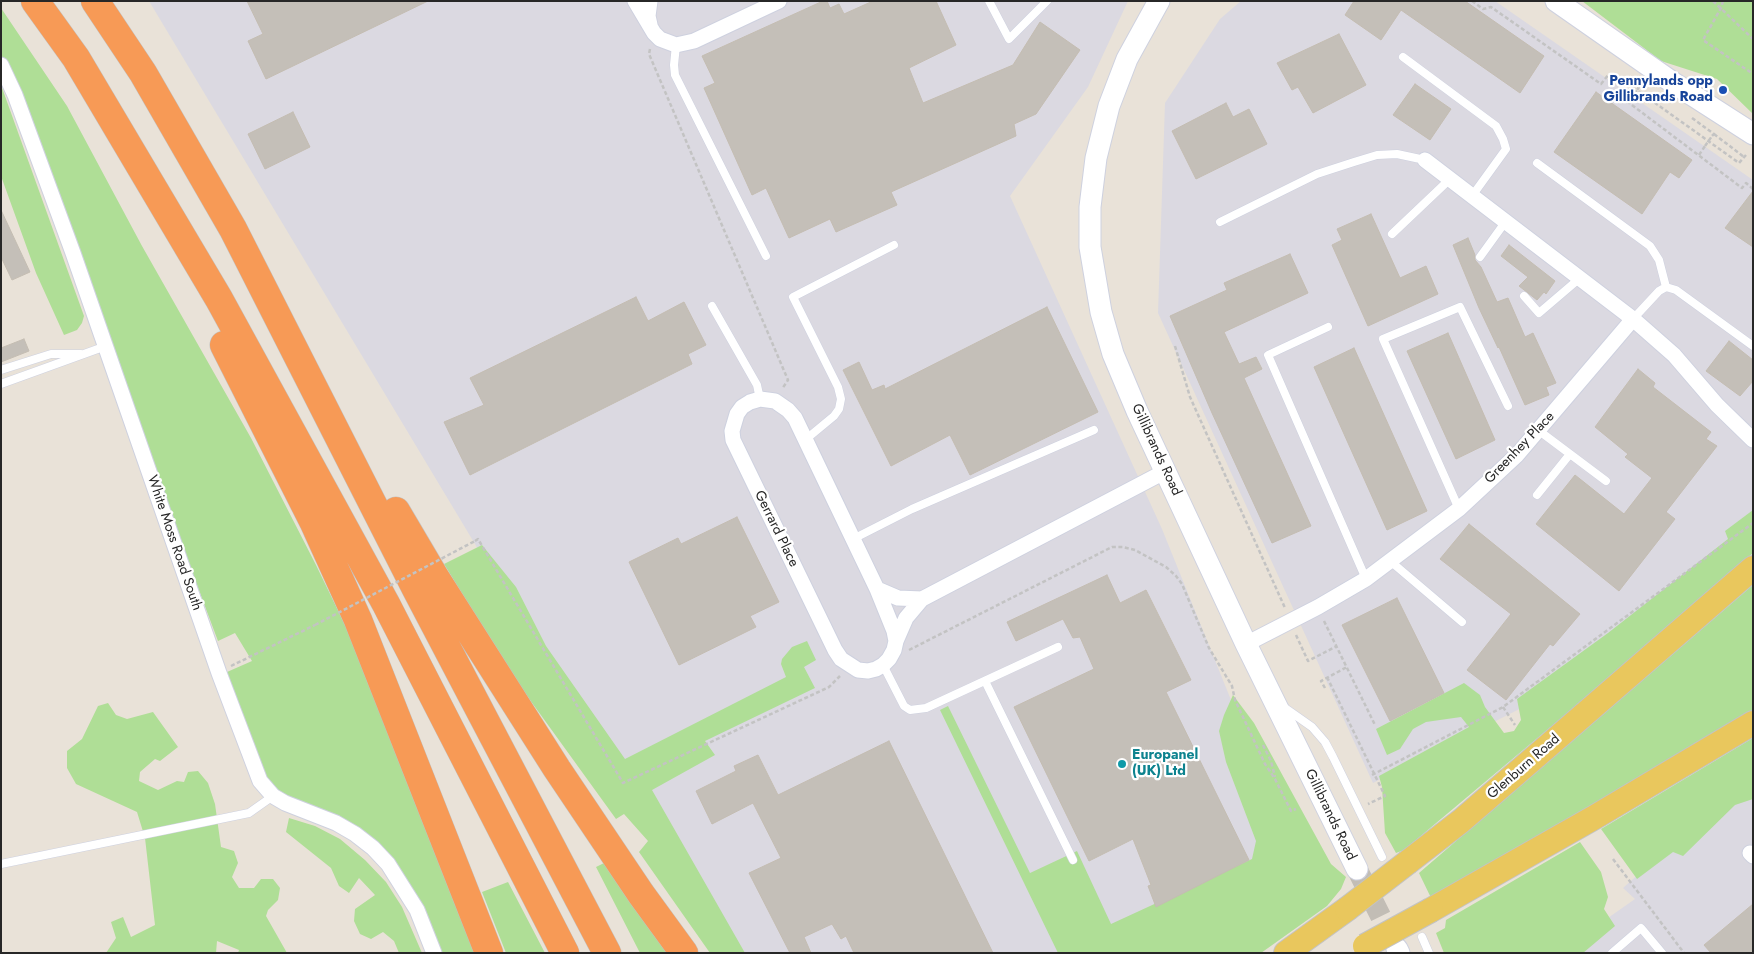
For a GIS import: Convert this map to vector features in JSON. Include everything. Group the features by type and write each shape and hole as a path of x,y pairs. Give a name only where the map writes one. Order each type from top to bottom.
{"highway":[{"path":"35,1 76,58 219,299 390,613 565,953"},
{"path":"95,1 143,73 233,229 416,589 608,953"},
{"path":"76,58 314,523 358,620 489,953"},
{"path":"273,306 435,577 557,769 641,894 684,953"}],"main road":[{"name":"Glenburn Road","path":"1286,953 1347,909 1460,821 1753,568"},
{"path":"1359,950 1595,817 1753,723"}],"street":[{"path":"635,1 638,9 660,39 676,45 694,41 779,1"},
{"path":"650,1 648,16 652,29"},
{"path":"1556,1 1672,82 1753,134"},
{"name":"Gillibrands Road","path":"1158,4 1127,59 1109,106 1096,158 1090,207 1090,247 1101,312 1113,354 1137,411 1246,644 1357,869"},
{"name":"White Moss Road South","path":"1,65 15,95 106,346 219,673 260,781 273,796 285,803 336,823 355,834 373,848 392,870 417,910 434,953"},
{"path":"1425,160 1633,319 1674,355 1717,405 1753,440"},
{"name":"Greenhey Place","path":"1246,644 1318,608 1366,579 1459,509 1517,455 1633,319"},
{"path":"760,398 775,401 788,410 795,418 877,589 894,631 896,641"},
{"name":"Gerrard Place","path":"760,398 742,407 737,414 732,431 733,440 835,650 841,659 850,666"},
{"path":"850,666 858,670 868,670 886,662 894,650 906,618 922,599 1166,471"},
{"path":"877,589 898,598 922,599"}],"lane":[{"path":"989,1 1009,39 1046,1"},
{"path":"676,45 675,75 766,256"},
{"path":"1403,57 1496,126 1506,149 1472,196"},
{"path":"1220,222 1317,174 1377,155 1397,154 1425,160"},
{"path":"1537,163 1650,246 1659,260 1666,287"},
{"path":"1392,234 1450,179"},
{"path":"1480,257 1506,222"},
{"path":"805,440 834,416 839,409 841,399 838,387 793,297 894,245"},
{"path":"1524,296 1539,313 1580,278"},
{"path":"1633,319 1659,291 1666,287 1676,290 1753,346"},
{"path":"712,306 757,385 760,398"},
{"path":"1459,509 1384,339 1460,307 1508,406"},
{"path":"1328,327 1268,355 1366,579"},
{"path":"1,384 106,346"},
{"path":"1,370 52,354 83,355"},
{"path":"853,539 912,509 1094,430"},
{"path":"1538,430 1606,481"},
{"path":"1537,496 1570,454"},
{"path":"1389,560 1462,622"},
{"path":"886,662 904,706 910,710 926,708 1058,647"},
{"path":"985,681 1073,860"},
{"path":"1273,699 1312,727 1324,742 1382,857"},
{"path":"1,864 249,813 273,796"},
{"path":"1612,953 1641,928 1662,953"},
{"path":"1422,937 1429,953"}],"path":[{"path":"1472,1 1483,9 1491,7 1601,84 1609,74 1637,90 1739,163 1745,156 1690,117"},
{"path":"1714,1 1753,39"},
{"path":"1723,1 1703,40 1753,74"},
{"path":"652,29 649,54 788,380 775,401"},
{"path":"1642,82 1628,102 1742,188 1746,183 1753,189"},
{"path":"1698,155 1713,135"},
{"path":"1175,346 1190,397 1286,610"},
{"path":"1373,774 1502,707 1753,523"},
{"path":"219,673 478,539 623,782 829,687 850,666"},
{"path":"886,662 1112,547 1123,546 1150,557 1166,567 1182,584 1209,648 1232,686 1235,700 1265,764 1276,778"},
{"path":"1318,608 1375,725"},
{"path":"1296,634 1308,661 1337,646"},
{"path":"1324,688 1321,681 1347,667"},
{"path":"1327,677 1385,796 1358,809"},
{"path":"1502,707 1515,725"},
{"path":"1263,745 1291,811 1296,809"},
{"path":"1613,859 1684,953"}],"shaded area":[{"path":"149,1 1128,1 1088,87 1010,196 1162,529 1300,871 1136,953 740,953 508,599"},
{"path":"1241,1 1495,1 1753,180 1753,535 1563,687 1373,783 1158,313 1165,103 1220,19"},
{"path":"1753,781 1753,953 1558,953 1635,899 1623,888 1709,811"}],"green space":[{"path":"1582,1 1753,1 1753,114 1717,79 1661,61"},
{"path":"1,8 67,106 142,246 251,438 316,565 362,660 476,953 438,953 393,866 275,789 265,778 227,672 252,661 235,633 218,641 1,63"},
{"path":"1,85 84,316 77,330 64,335 36,273 1,176"},
{"path":"1753,510 1753,553 1597,688 1404,850 1396,853 1385,833 1382,787 1379,776 1469,727 1461,717 1426,722 1413,729 1400,749 1387,755 1376,729 1464,683 1480,695 1485,707 1504,733 1514,731 1521,720 1517,699 1608,633 1728,539 1725,531"},
{"path":"482,545 516,587 546,646 625,759 786,677 781,664 782,659 792,647 807,641 816,660 804,667 815,688 705,741 715,755 652,790 745,953 710,953 639,852 648,841 624,814 616,819 509,671 444,564"},
{"path":"1753,585 1753,715 1433,902 1419,873"},
{"path":"1233,695 1254,723 1331,864 1346,877 1341,889 1327,906 1261,953 1058,953 940,710 948,706 1030,873 1077,851 1111,924 1252,859 1256,841 1226,762 1219,731"},
{"path":"108,703 116,715 127,719 153,712 178,747 160,761 155,759 140,772 139,781 158,790 177,781 184,782 188,772 198,771 208,783 215,804 221,847 234,851 238,863 232,877 239,888 254,888 261,879 273,879 280,888 278,900 268,910 266,916 287,953 238,953 239,950 217,941 216,953 106,953 116,938 111,922 123,917 131,937 155,925 145,838 137,812 76,784 67,768 67,751 82,739 98,706"},
{"path":"1753,738 1753,799 1735,805 1683,856 1673,852 1637,879 1601,829"},
{"path":"289,818 315,826 340,839 365,860 386,882 402,907 422,953 399,953 394,941 383,932 371,939 360,934 354,921 355,909 375,895 359,878 349,893 339,886 331,868 286,832"},
{"path":"1580,842 1601,872 1608,897 1604,909 1615,926 1583,953 1444,953 1436,933 1445,928 1446,920"},
{"path":"608,861 675,953 640,953 596,867"},
{"path":"508,882 545,953 506,953 482,892"}],"building":[{"path":"247,1 428,1 266,79 248,41 263,34"},
{"path":"823,1 827,1 830,8 839,4 844,14 873,1 936,1 956,45 909,68 923,103 1013,65 1040,22 1080,50 1036,114 1014,124 1016,136 891,192 897,205 836,232 830,219 789,238 766,188 752,195 704,88 715,83 702,56"},
{"path":"1354,1 1465,1 1544,56 1520,93 1401,10 1381,40 1345,15"},
{"path":"1339,34 1366,85 1313,113 1298,87 1292,90 1277,63"},
{"path":"1415,84 1451,109 1430,140 1393,115"},
{"path":"1596,92 1692,160 1679,178 1670,172 1642,214 1554,152"},
{"path":"1226,103 1233,117 1249,109 1267,144 1196,179 1172,131"},
{"path":"293,112 310,147 265,169 248,134"},
{"path":"1753,191 1753,247 1725,228"},
{"path":"1,210 30,272 12,280 1,257"},
{"path":"1371,214 1400,278 1426,266 1438,294 1368,326 1332,245 1342,240 1337,229"},
{"path":"1468,238 1475,255 1475,260 1481,267 1497,302 1508,298 1525,337 1533,333 1556,383 1546,387 1549,395 1525,405 1479,308 1453,245"},
{"path":"1509,245 1555,281 1546,294 1544,292 1537,300 1519,286 1528,277 1501,256"},
{"path":"1290,254 1308,293 1224,332 1239,364 1256,357 1262,369 1244,378 1311,526 1272,543 1170,316 1227,290 1224,283"},
{"path":"636,297 648,321 684,302 706,345 688,354 692,364 470,475 444,422 484,405 470,378"},
{"path":"1047,307 1098,412 970,475 950,435 891,466 843,370 859,362 872,390 884,385 885,389"},
{"path":"1448,333 1495,440 1456,459 1407,351"},
{"path":"24,339 29,351 1,362 1,348"},
{"path":"1729,341 1753,360 1753,381 1740,396 1706,371"},
{"path":"1354,348 1427,511 1387,530 1314,367"},
{"path":"1638,369 1655,383 1653,387 1711,432 1706,439 1717,446 1666,512 1675,519 1619,591 1536,524 1575,475 1624,514 1652,478 1625,457 1628,454 1595,427"},
{"path":"737,517 779,602 750,616 756,627 679,665 629,562 678,538 681,544"},
{"path":"1469,524 1580,614 1553,646 1550,644 1506,700 1467,670 1511,614 1440,559"},
{"name":"Europanel (UK) Ltd","path":"1107,575 1120,603 1146,590 1191,680 1166,692 1249,860 1156,907 1148,886 1151,885 1133,839 1089,861 1014,707 1094,669 1080,637 1073,638 1063,619 1016,641 1007,622"},
{"path":"1397,598 1444,693 1390,721 1342,625"},
{"path":"889,741 993,953 854,953 846,936 841,939 832,924 804,937 811,953 790,953 749,873 781,858 753,803 712,824 696,791 736,771 734,766 758,755 778,795"},
{"path":"1753,904 1753,953 1711,953 1704,945"}],"tunnel":[{"path":"1357,869 1396,947"}],"place":[{"name":"Pennylands opp Gillibrands Road","path":"1723,90"},
{"name":"Europanel (UK) Ltd","path":"1122,764"}]}
